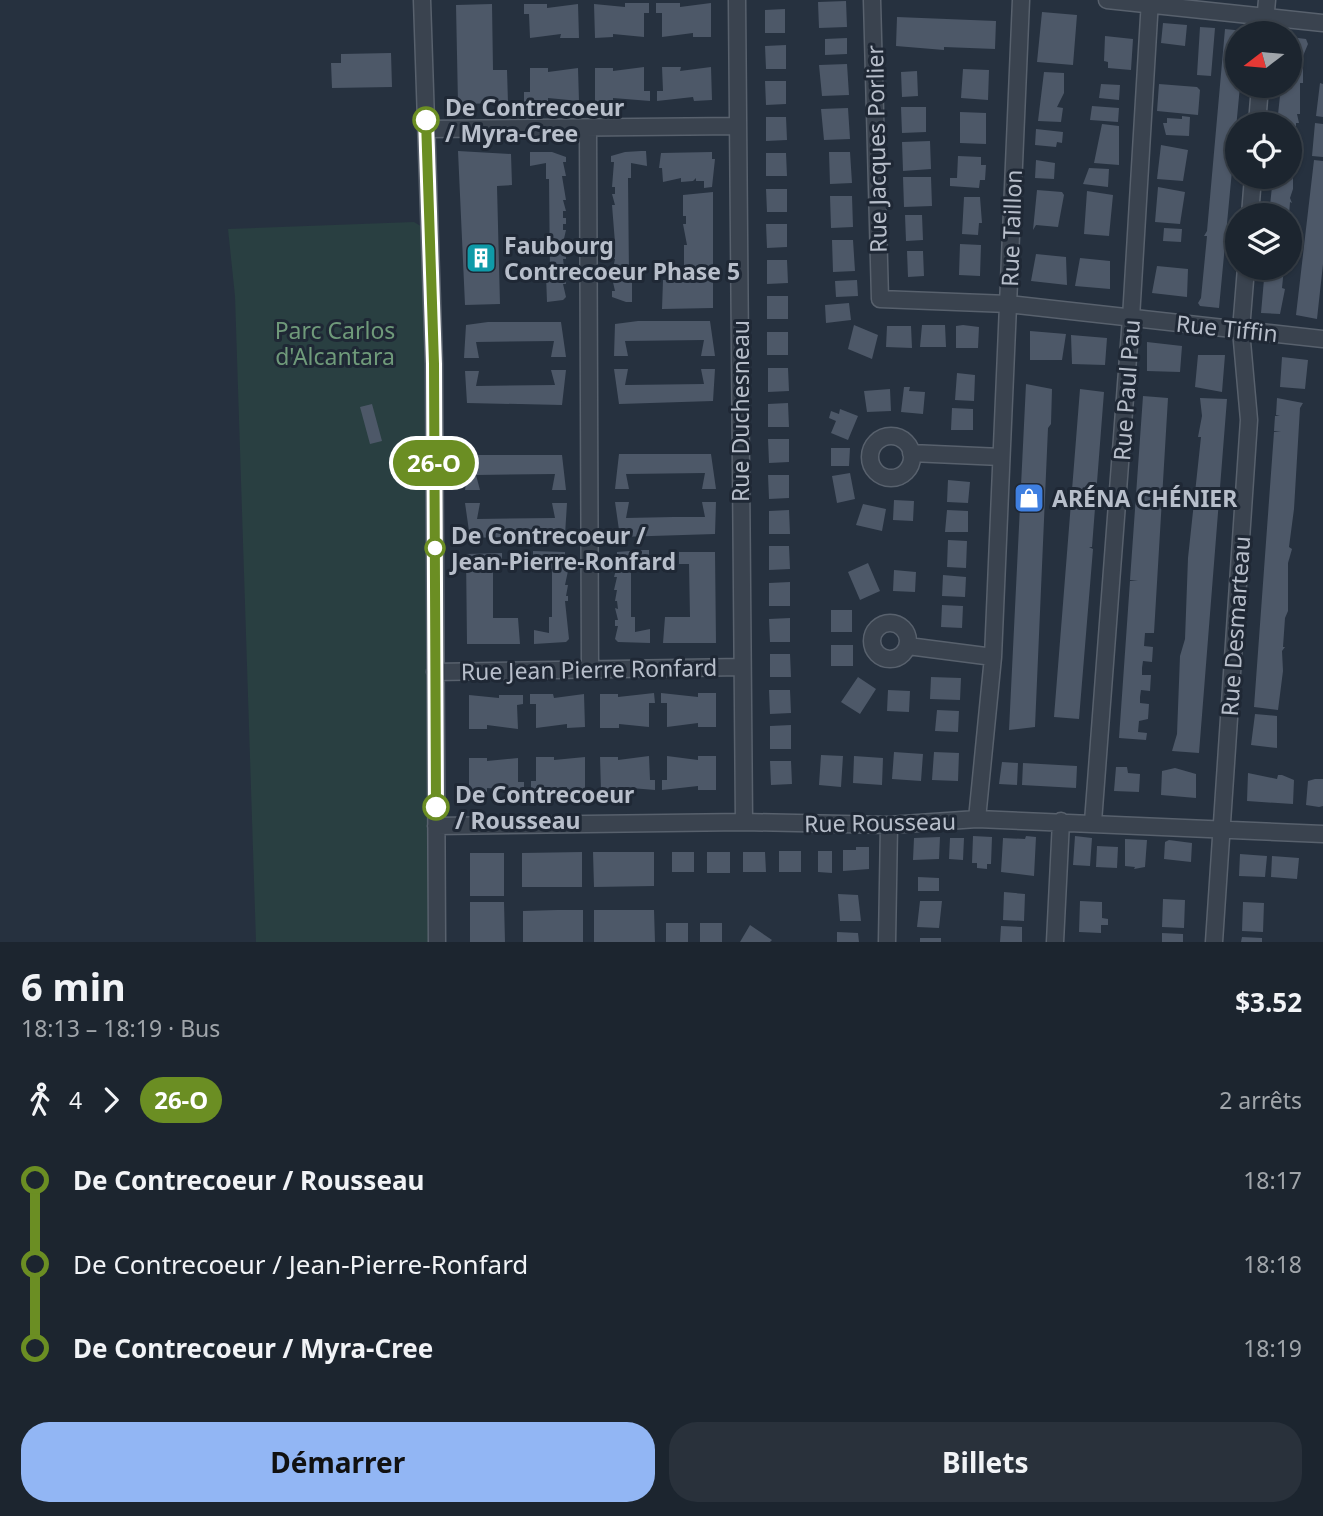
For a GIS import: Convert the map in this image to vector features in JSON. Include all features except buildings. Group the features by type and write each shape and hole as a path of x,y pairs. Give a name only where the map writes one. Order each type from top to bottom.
{"street":[{"path":"422,0 434,364 437,942"},
{"name":"Rue Duchesneau","path":"737,0 744,822"},
{"name":"Rue Jacques Porlier","path":"872,0 880,299"},
{"name":"Rue Taillon","path":"977,820 992,657 1020,0"},
{"path":"1107,0 1266,8 1323,23"},
{"name":"Rue Paul Pau","path":"1093,822 1131,318 1150,2"},
{"path":"426,129 738,126"},
{"path":"588,128 590,668"},
{"name":"Rue Desmarteau","path":"1214,942 1249,420 1241,330 1244,280"},
{"name":"Rue Tiffin","path":"880,299 1008,304 1323,339"},
{"path":"911,453 1001,457"},
{"path":"908,646 992,657"},
{"name":"Rue Jean Pierre Ronfard","path":"435,672 742,667"},
{"name":"Rue Rousseau","path":"436,825 744,822 889,825 977,820 1093,822 1323,834"},
{"path":"1055,942 1061,821"},
{"path":"887,942 889,825"}],"green space":[{"name":"Parc Carlos d'Alcantara","path":"414,222 429,231 437,942 256,942 235,296 228,229"}],"bus line":[{"name":"26-O","path":"426,120 434,364 436,807"}],"place":[{"name":"De Contrecoeur / Myra-Cree","path":"426,120"},
{"name":"Faubourg Contrecoeur Phase 5","path":"481,258"},
{"name":"ARÉNA CHÉNIER","path":"1029,498"},
{"name":"De Contrecoeur / Jean-Pierre-Ronfard","path":"435,548"},
{"name":"De Contrecoeur / Rousseau","path":"436,807"}]}
